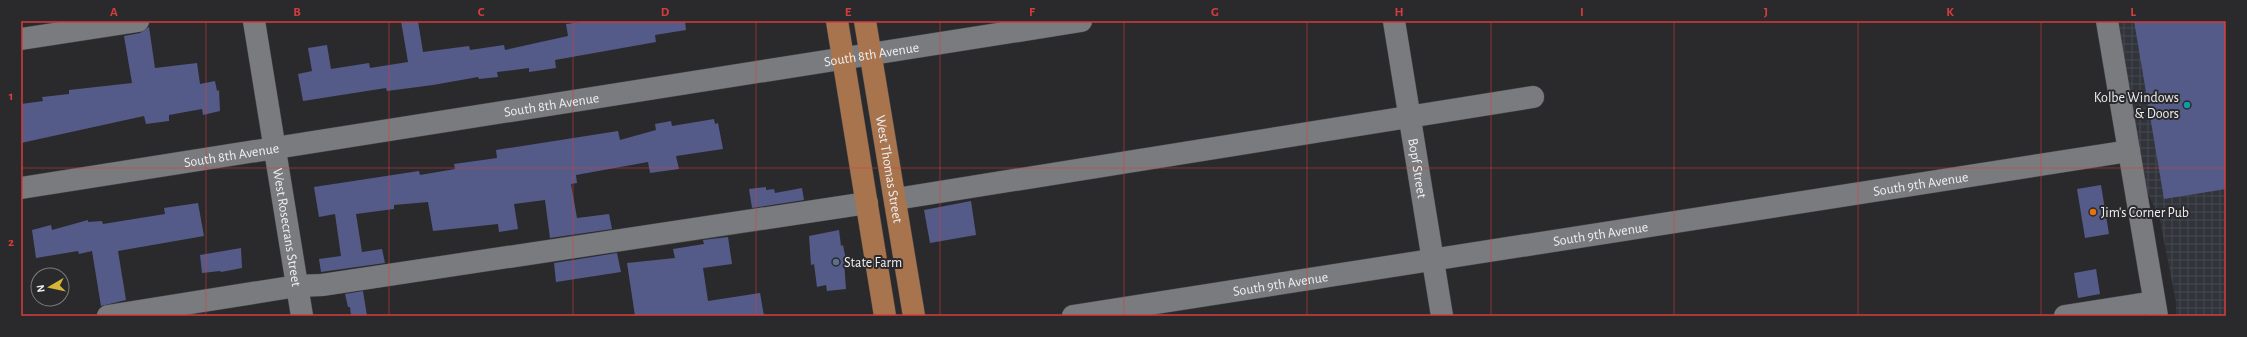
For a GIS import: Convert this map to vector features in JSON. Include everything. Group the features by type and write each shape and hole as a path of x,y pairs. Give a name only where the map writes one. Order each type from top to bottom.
{"main road":[{"name":"West Thomas Street","path":"838,21 885,316"},
{"name":"West Thomas Street","path":"865,21 896,199 914,316"}],"street":[{"path":"21,39 138,21"},
{"name":"West Rosecrans Street","path":"254,21 302,316"},
{"name":"South 8th Avenue","path":"21,188 1081,21"},
{"name":"Bopf Street","path":"1394,21 1442,316"},
{"path":"2066,316 2156,309 2107,21"},
{"path":"896,199 1532,97"},
{"name":"South 9th Avenue","path":"1073,316 2129,151"},
{"path":"108,316 297,286 322,285 867,203"}],"shaded area":[{"path":"2107,21 2226,21 2226,316 2176,316 2176,302 2160,220 2129,151"}],"building":[{"path":"401,21 418,21 423,52 469,46 470,50 504,45 505,50 568,36 566,24 590,21 685,21 686,30 655,35 656,42 555,60 556,68 529,72 529,68 497,72 498,77 479,79 478,77 387,91 386,88 303,101 298,74 312,71 308,48 327,45 331,69 369,63 370,68 408,62"},
{"name":"Kolbe Windows & Doors","path":"2134,21 2226,21 2226,189 2164,199"},
{"path":"149,27 155,68 197,63 200,84 215,81 217,91 219,90 220,111 203,115 202,109 169,115 169,121 146,124 144,116 21,143 21,104 43,101 42,97 69,94 69,90 132,83 124,36 140,33"},
{"path":"714,119 715,124 718,123 723,149 676,156 679,169 650,173 648,162 576,175 577,183 571,184 577,218 609,214 612,229 550,238 545,200 514,204 518,229 499,232 498,224 433,231 428,202 394,205 394,209 356,214 362,252 382,249 385,263 321,272 319,259 341,256 335,214 319,217 314,187 419,171 420,175 455,169 454,164 497,158 496,150 618,131 620,140 656,130 655,124 671,121 672,126"},
{"name":"Jim's Corner Pub","path":"2101,185 2109,234 2085,238 2077,189"},
{"path":"766,187 766,190 774,189 775,193 802,188 804,200 752,208 749,189"},
{"path":"971,201 976,235 930,243 924,210"},
{"path":"198,203 204,236 118,251 126,300 101,306 92,251 79,254 78,251 36,258 32,230 51,225 52,230 88,220 88,222 102,221 103,224 165,214 164,208"},
{"path":"839,230 841,246 843,245 846,260 844,261 846,289 827,291 826,285 817,287 814,264 811,265 809,236"},
{"path":"728,237 732,264 703,268 708,301 760,293 764,316 635,316 627,263 675,258 673,249 704,244 703,240"},
{"path":"241,248 242,268 221,272 202,273 200,255"},
{"path":"617,253 621,272 556,282 554,263"},
{"path":"2096,269 2100,294 2078,298 2074,273"},
{"path":"363,291 367,316 351,316 350,307 348,307 345,294"}],"place":[{"name":"Kolbe Windows & Doors","path":"2187,105"},
{"name":"Jim's Corner Pub","path":"2093,212"},
{"name":"State Farm","path":"836,262"}]}
